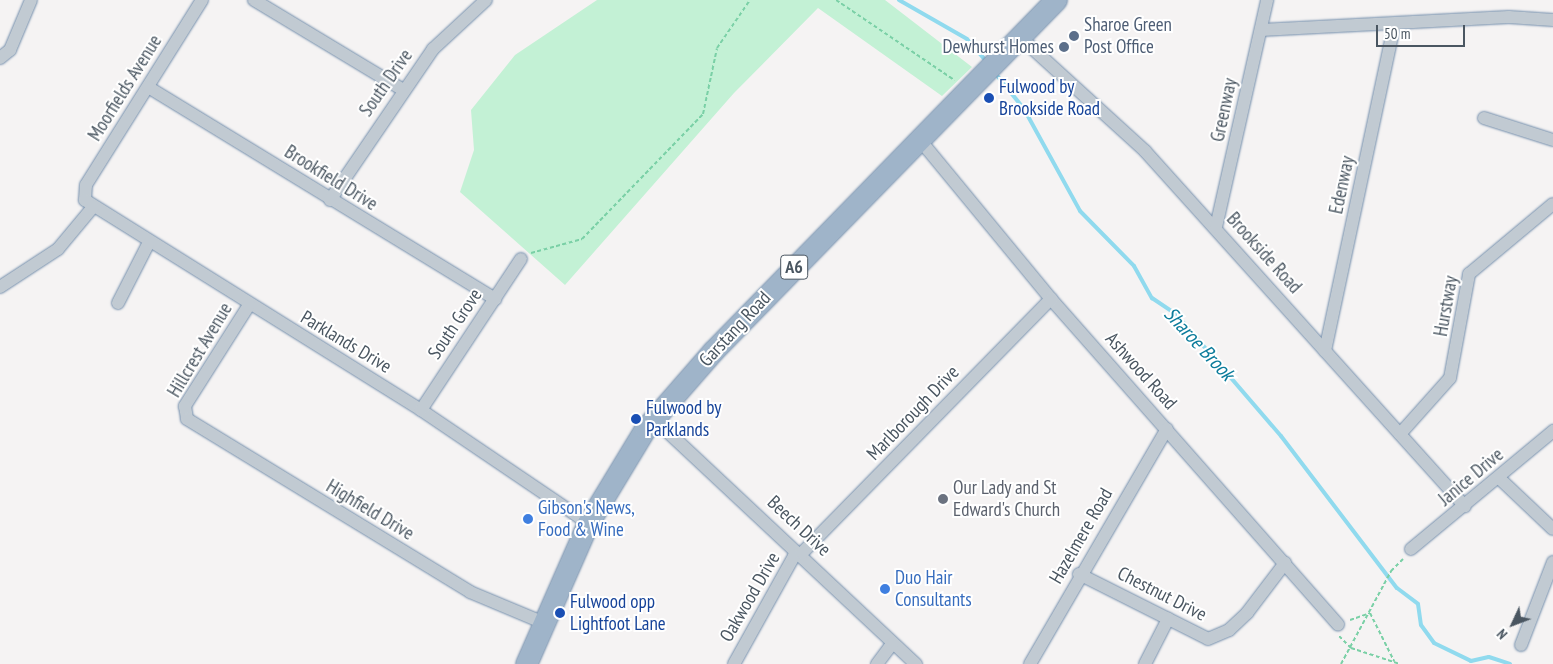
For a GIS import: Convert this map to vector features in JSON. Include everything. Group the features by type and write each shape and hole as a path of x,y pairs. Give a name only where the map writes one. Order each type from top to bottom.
{"highway":[{"name":"Garstang Road","path":"526,664 588,523 654,419 720,344 920,140 976,87 1056,0"}],"street":[{"path":"0,58 10,50 31,0"},
{"name":"Moorfields Avenue","path":"84,197 86,185 202,0"},
{"path":"254,0 403,90"},
{"name":"South Drive","path":"330,200 403,90 439,43 486,0"},
{"name":"Greenway","path":"1216,227 1267,0"},
{"path":"1261,30 1394,26 1509,17 1553,20"},
{"name":"Edenway","path":"1325,351 1394,26"},
{"name":"Brookside Road","path":"1021,38 1145,151 1216,227 1465,506"},
{"name":"Brookfield Drive","path":"148,86 330,200 495,299"},
{"path":"1484,118 1553,140"},
{"name":"Ashwood Road","path":"920,140 1051,299 1338,624"},
{"name":"Parklands Drive","path":"84,197 93,207 148,244 421,410 588,523"},
{"name":"Hurstway","path":"1400,434 1450,378 1469,274 1553,204"},
{"path":"1,284 58,249 93,207"},
{"path":"118,303 148,244"},
{"name":"South Grove","path":"421,410 521,259"},
{"name":"Marlborough Drive","path":"802,553 1051,299"},
{"name":"Hillcrest Avenue","path":"184,415 185,406 249,305"},
{"name":"Highfield Drive","path":"184,415 470,592 544,623"},
{"name":"Beech Drive","path":"654,419 802,553 916,664"},
{"name":"Hazelmere Road","path":"1030,664 1080,574 1167,429"},
{"name":"Janice Drive","path":"1411,550 1553,431"},
{"path":"1499,478 1553,529"},
{"name":"Oakwood Drive","path":"734,664 794,556 802,553"},
{"path":"1521,645 1553,562"},
{"name":"Chestnut Drive","path":"1080,574 1208,639 1229,630 1285,563"},
{"path":"1145,664 1168,619"},
{"path":"877,664 894,643"}],"path":[{"path":"521,259 582,239 703,114 717,48 750,0"},
{"path":"836,0 976,87"},
{"path":"1341,664 1391,571 1411,550"},
{"path":"1370,613 1338,624 1340,639 1351,648 1394,660 1400,664"},
{"path":"1370,613 1394,660"}],"green space":[{"path":"597,0 885,0 972,67 942,96 818,8 734,93 565,285 460,192 474,150 471,110 515,55"}],"waterway":[{"name":"Sharoe Brook","path":"899,0 967,39 986,61"},
{"name":"Sharoe Brook","path":"995,73 1024,109 1080,211 1134,266 1152,298 1176,314 1281,436 1397,588 1418,604 1421,625 1434,643 1471,661 1489,657 1510,664"}],"place":[{"name":"Sharoe Green Post Office","path":"1074,36"},
{"name":"Dewhurst Homes","path":"1064,47"},
{"name":"Fulwood by Brookside Road","path":"989,98"},
{"name":"Fulwood by Parklands","path":"636,419"},
{"name":"Our Lady and St Edward's Church","path":"943,499"},
{"name":"Gibson's News, Food & Wine","path":"528,519"},
{"name":"Duo Hair Consultants","path":"885,589"},
{"name":"Fulwood opp Lightfoot Lane","path":"560,613"}]}
